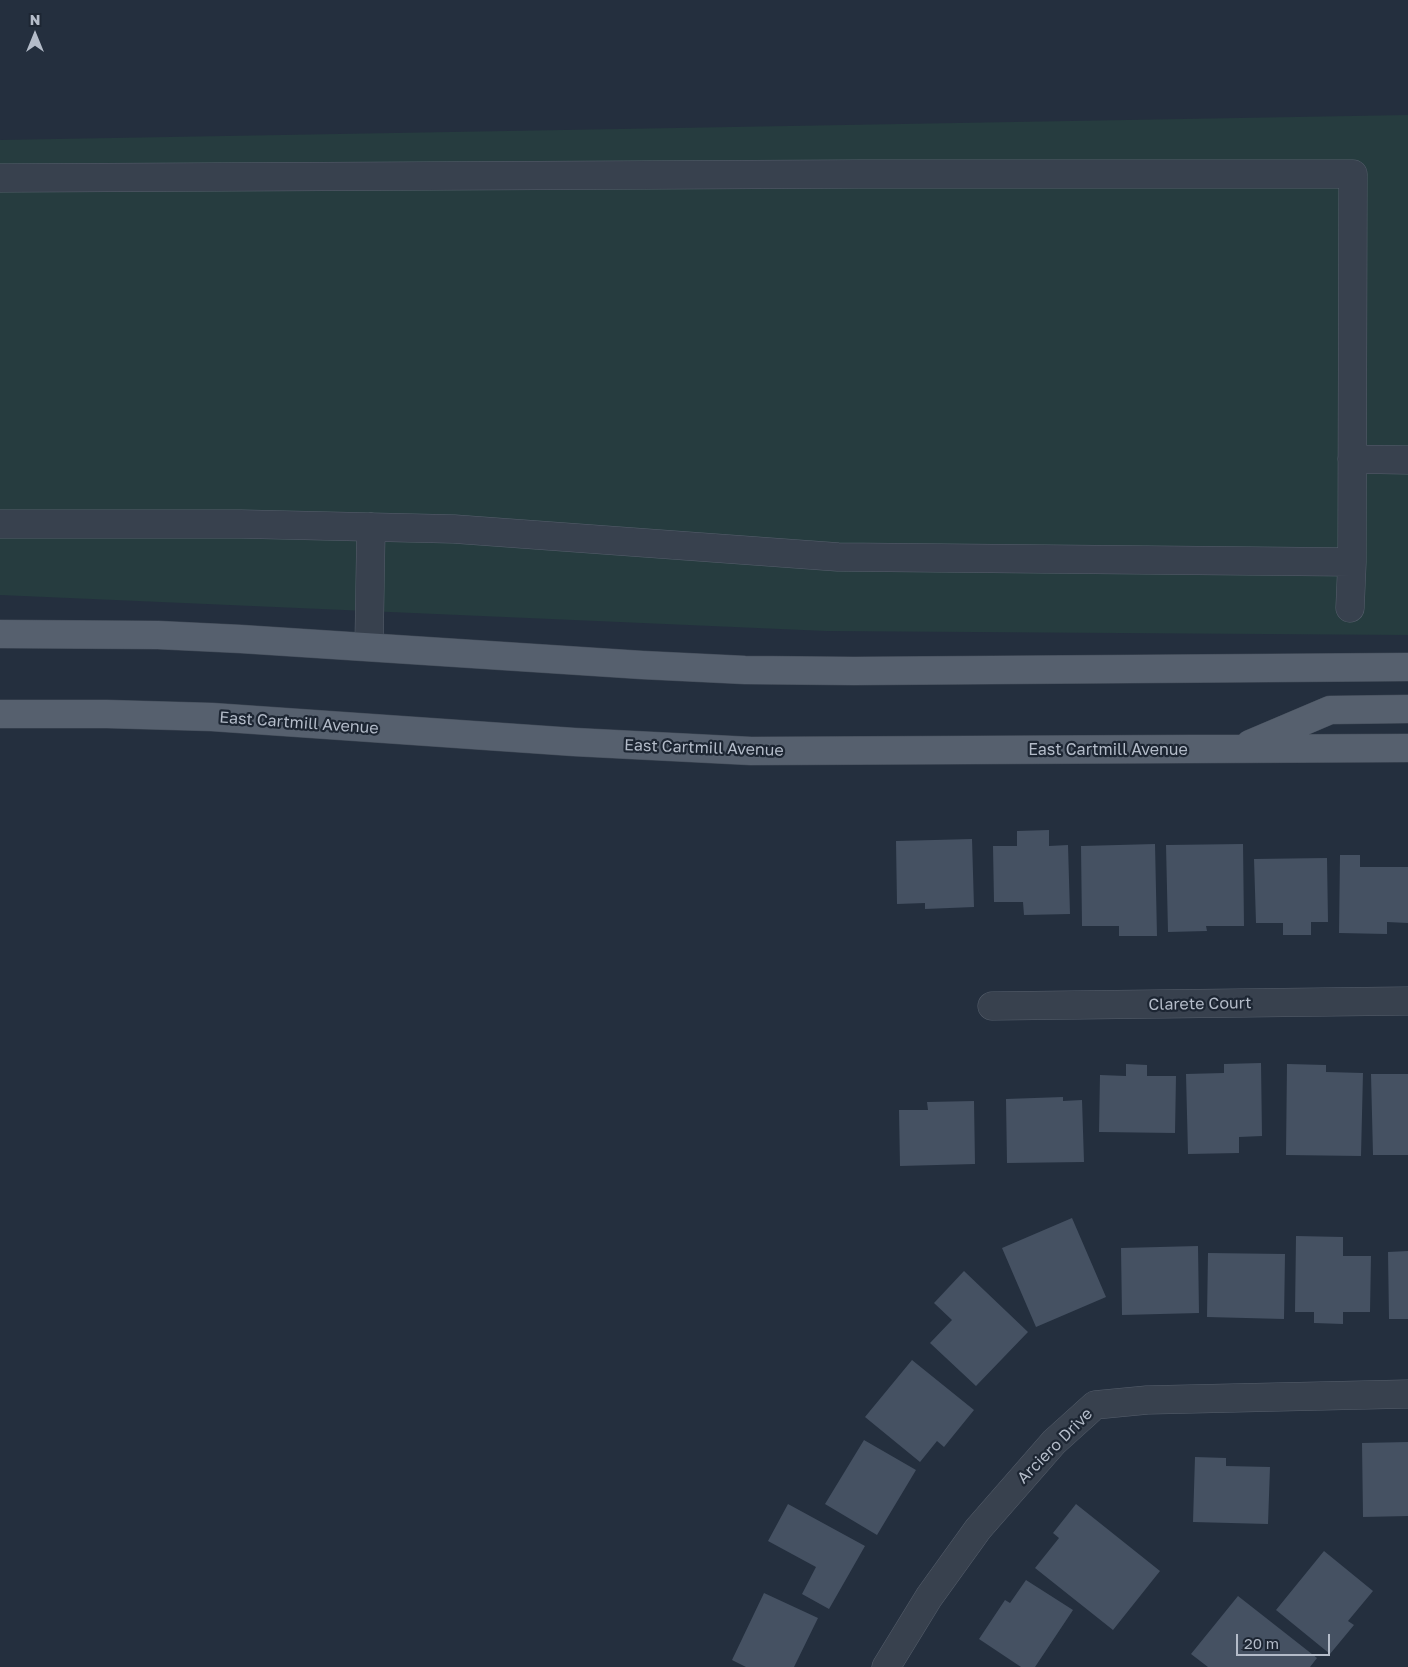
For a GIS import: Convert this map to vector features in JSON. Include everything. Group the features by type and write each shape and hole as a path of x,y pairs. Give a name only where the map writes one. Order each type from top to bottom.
{"main road":[{"path":"0,634 158,635 369,646 642,666 745,670 1408,667"},
{"path":"1237,749 1330,710 1408,709"},
{"name":"East Cartmill Avenue","path":"0,714 107,714 212,717 574,742 751,751 1408,748"}],"street":[{"path":"0,178 1353,174 1352,562 1350,608"},
{"path":"1352,459 1408,460"},
{"path":"0,524 241,524 454,529 838,557 1352,562"},
{"path":"369,646 371,527"},
{"name":"Clarete Court","path":"992,1006 1408,1001"},
{"name":"Arciero Drive","path":"886,1667 929,1597 978,1529 1054,1442 1095,1405 1146,1400 1408,1394"}],"green space":[{"path":"1408,115 1408,635 826,631 0,595 0,140"}],"building":[{"path":"1049,830 1049,846 1068,845 1070,914 1024,915 1023,902 994,902 993,846 1017,846 1017,831"},
{"path":"972,839 974,907 925,909 925,903 897,904 896,841"},
{"path":"1155,844 1157,936 1119,936 1119,926 1082,926 1081,846"},
{"path":"1243,844 1244,926 1206,926 1207,931 1168,932 1166,845"},
{"path":"1340,855 1360,855 1360,867 1408,867 1408,923 1387,922 1387,934 1339,933"},
{"path":"1327,858 1328,922 1311,922 1311,935 1283,935 1283,923 1256,923 1254,859"},
{"path":"1261,1063 1262,1136 1239,1137 1239,1153 1188,1154 1186,1074 1224,1073 1224,1064"},
{"path":"1126,1064 1147,1065 1147,1076 1176,1076 1175,1133 1099,1132 1100,1075 1126,1076"},
{"path":"1287,1064 1326,1065 1326,1072 1363,1073 1361,1156 1286,1155"},
{"path":"1371,1074 1408,1074 1408,1155 1373,1155"},
{"path":"1063,1097 1063,1101 1082,1100 1084,1162 1007,1163 1006,1099"},
{"path":"974,1101 975,1164 900,1166 899,1110 928,1110 927,1102"},
{"path":"1072,1218 1106,1297 1036,1327 1002,1248"},
{"path":"1296,1236 1343,1237 1343,1256 1371,1256 1370,1312 1343,1312 1343,1324 1314,1323 1314,1312 1295,1312"},
{"path":"1198,1246 1199,1313 1122,1315 1121,1248"},
{"path":"1408,1251 1408,1319 1389,1319 1388,1252"},
{"path":"1208,1253 1285,1254 1284,1319 1207,1317"},
{"path":"964,1271 1028,1332 976,1386 930,1343 952,1320 934,1303"},
{"path":"912,1360 974,1410 944,1447 937,1441 920,1462 865,1417"},
{"path":"864,1440 916,1470 877,1535 825,1504"},
{"path":"1408,1442 1408,1516 1363,1517 1362,1443"},
{"path":"1195,1457 1226,1458 1226,1466 1270,1467 1268,1524 1193,1522"},
{"path":"788,1504 865,1546 829,1609 802,1594 816,1567 768,1541"},
{"path":"1076,1504 1160,1571 1113,1630 1035,1568 1059,1538 1053,1533"},
{"path":"1324,1551 1373,1591 1348,1621 1354,1625 1330,1654 1276,1610"},
{"path":"1026,1580 1073,1610 1035,1667 1021,1667 979,1639 1005,1600 1010,1603"},
{"path":"764,1593 818,1618 794,1667 746,1667 732,1660"},
{"path":"1238,1596 1317,1658 1310,1667 1208,1667 1191,1654"}]}
